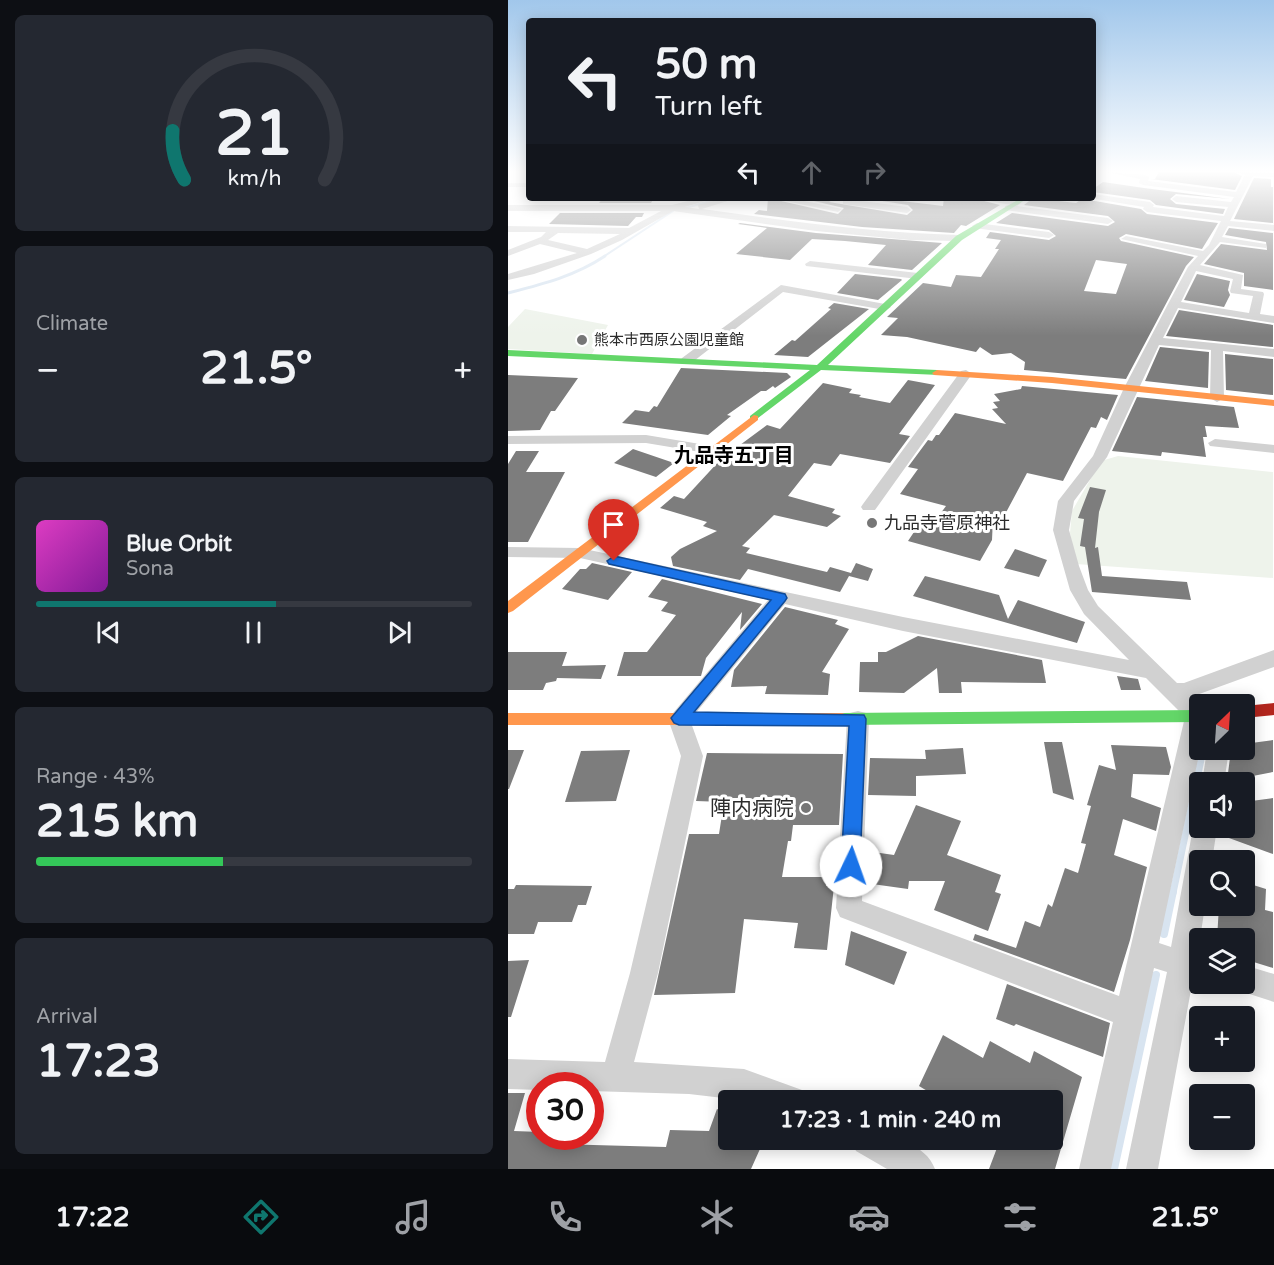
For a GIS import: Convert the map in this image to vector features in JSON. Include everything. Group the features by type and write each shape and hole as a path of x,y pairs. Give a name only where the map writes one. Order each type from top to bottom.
{"street":[{"path":"548,227 554,230 629,231"},
{"path":"510,275 588,252 637,227"},
{"path":"846,227 910,237 959,238"},
{"path":"508,608 821,366 959,238 976,227"},
{"path":"981,227 1049,235"},
{"path":"1189,709 1091,610 1079,590 1070,566 1061,530 1066,501 1100,457 1131,388 1193,267 1212,246 1221,227"},
{"path":"508,253 539,242 554,230"},
{"path":"1171,238 1212,246 1263,246"},
{"path":"1126,239 1251,251"},
{"path":"539,242 588,252"},
{"path":"810,264 918,276"},
{"path":"1193,267 1239,277 1236,291 1259,294 1254,317"},
{"path":"686,361 781,288 885,307"},
{"path":"1174,304 1273,320"},
{"path":"1156,341 1273,353"},
{"path":"1217,347 1217,398"},
{"path":"508,353 966,374 1273,403"},
{"path":"869,507 966,374"},
{"path":"508,440 646,439 712,450"},
{"path":"1215,443 1273,449"},
{"path":"508,552 580,553 903,624 1150,671"},
{"path":"679,718 780,598"},
{"path":"1170,691 1185,691 1264,663 1273,657"},
{"path":"1255,711 1273,709"},
{"path":"508,719 1189,717"},
{"path":"614,1078 644,973 692,756 679,718"},
{"path":"858,719 849,908 1129,1014"},
{"path":"1095,1169 1189,755"},
{"path":"1195,928 1204,838"},
{"path":"1143,951 1189,964"},
{"path":"1142,1169 1189,973"},
{"path":"1255,982 1273,988"},
{"path":"508,1074 689,1079 745,1084 761,1090"},
{"path":"885,1150 919,1169"}],"shaded area":[{"path":"525,309 608,325 592,354 508,349 508,327"},
{"path":"1118,456 1273,472 1273,578 1076,564 1070,533 1072,511 1101,461"}],"building":[{"path":"757,227 942,243 912,270 868,265 886,245 845,241 812,239 790,260 736,254 767,228"},
{"path":"858,227 960,227 954,233"},
{"path":"1023,227 1216,227 1202,249 1126,234 1119,238 1121,241 1194,257 1186,266 1126,379 1024,370 1025,362 1011,353 992,355 980,347 976,352 907,337 881,335 898,318 887,317 923,283 951,287 956,275 981,277 999,249 995,249 1001,240 986,238 990,232 1049,240 1056,236 1049,230","holes":["1096,260 1127,264 1116,294 1084,291"]},
{"path":"1229,228 1273,233 1273,290 1244,286 1244,273 1204,264 1221,244 1267,250 1266,242 1225,235"},
{"path":"855,274 902,280 878,300 837,293"},
{"path":"1197,274 1230,281 1228,290 1230,295 1224,307 1184,300"},
{"path":"834,303 869,309 808,357 774,355 792,340 795,341 831,309 828,308"},
{"path":"1179,310 1273,325 1273,347 1166,336"},
{"path":"1160,347 1209,352 1208,388 1145,381"},
{"path":"1225,354 1273,359 1273,395 1226,390"},
{"path":"681,368 787,373 791,377 775,388 773,386 766,391 761,391 727,415 731,416 708,435 622,423 635,410 649,412 654,406 657,407"},
{"path":"508,375 578,378 555,411 551,411 540,430 508,431"},
{"path":"908,380 935,385 899,434 910,436 890,463 840,454 831,466 814,463 788,496 835,509 832,513 841,516 827,527 774,515 742,546 750,548 746,553 827,572 830,567 851,573 856,563 873,569 868,581 849,576 840,592 748,569 740,580 673,566 671,557 680,549 717,531 703,526 707,522 660,508 674,496 684,499 721,459 767,425 780,429 823,383 852,389 849,393 861,395 859,397 890,403"},
{"path":"1022,386 1118,395 1107,420 1101,417 1096,428 1091,427 1063,481 1027,473 1002,520 993,518 992,540 980,561 908,541 918,526 929,529 946,506 900,494 918,469 908,467 928,440 932,441 936,435 939,435 955,413 1006,424 992,409 998,408 993,402 1000,401 994,394 1021,389"},
{"path":"1137,397 1234,407 1239,428 1205,426 1207,437 1203,437 1206,457 1162,452 1161,456 1112,451"},
{"path":"633,449 674,463 656,477 614,463"},
{"path":"516,451 539,451 526,472 565,472 528,542 508,542 508,464"},
{"path":"1090,487 1106,490 1099,512 1095,548 1098,547 1102,576 1187,582 1191,600 1092,592 1085,547 1080,546 1084,519 1078,518"},
{"path":"1015,549 1047,560 1039,577 1004,568"},
{"path":"592,563 632,572 608,600 562,589 580,569 586,569"},
{"path":"925,576 999,595 1008,619 1018,600 1085,622 1077,643 913,596"},
{"path":"662,579 762,604 740,630 742,612 706,658 701,676 617,676 624,652 647,652 676,615 661,611 668,602 648,597"},
{"path":"785,607 838,620 835,624 849,629 822,672 830,674 828,695 765,694 767,686 731,687 734,670"},
{"path":"918,636 1042,660 1046,683 961,682 962,693 939,693 937,668 904,693 859,692 860,662 878,662 878,652 886,652"},
{"path":"508,652 567,652 562,666 606,665 601,679 557,678 556,681 546,683 543,690 508,690"},
{"path":"1117,676 1138,679 1141,690 1121,690"},
{"path":"1273,740 1273,772 1255,776 1255,772 1228,772 1230,760 1255,760 1255,742"},
{"path":"1044,742 1062,742 1074,800 1053,793"},
{"path":"1111,745 1166,747 1171,767 1169,775 1133,774 1131,797 1161,808 1156,831 1123,819 1114,855 1147,867 1130,940 1114,992 973,940 975,934 1016,948 1025,921 1040,927 1048,904 1052,907 1065,868 1078,873 1086,844 1081,843 1091,806 1087,805 1099,765 1116,770"},
{"path":"963,748 966,774 916,776 916,796 868,795 870,758 926,759 925,750"},
{"path":"508,750 524,750 509,789 508,789"},
{"path":"630,750 616,801 565,802 581,751"},
{"path":"707,753 843,754 839,825 793,825 782,877 827,877 826,886 834,886 827,950 794,948 798,923 744,919 735,993 654,995 689,834 719,834 724,802 696,801"},
{"path":"1273,798 1273,854 1229,838 1255,838 1255,800"},
{"path":"916,805 961,821 947,855 1001,875 995,892 1001,894 988,931 934,910 945,881 909,881 908,889 865,883 866,851 894,855"},
{"path":"516,885 592,886 586,905 578,905 572,922 538,922 534,934 508,934 508,889 514,889"},
{"path":"1255,886 1266,889 1265,910 1273,912 1273,968 1255,962 1255,928 1218,928 1218,916 1255,916"},
{"path":"851,931 907,952 894,985 845,965"},
{"path":"529,960 511,1017 508,1017 508,961"},
{"path":"1007,984 1110,1023 1103,1057 1016,1024 1014,1026 996,1019"},
{"path":"943,1035 983,1058 990,1041 1030,1063 1034,1051 1082,1077 1063,1142 1063,1090 926,1090 919,1086"},
{"path":"508,1093 525,1093 514,1131 526,1131 526,1150 604,1150 604,1145 666,1147 670,1130 709,1131 717,1109 718,1150 760,1150 751,1169 508,1169"},
{"path":"996,1150 1061,1150 1055,1169 989,1169"}],"waterway":[{"path":"603,257 649,227"},
{"path":"508,293 570,274 605,256"},
{"path":"1173,893 1201,760"},
{"path":"1164,934 1173,891"},
{"path":"1114,1169 1156,975"}],"traffic: fast":[{"path":"754,418 821,366 959,238 978,227"},
{"path":"508,353 937,373"},
{"path":"842,719 1189,716"}],"traffic: slow":[{"path":"937,373 1052,380 1274,403"},
{"path":"508,608 754,418"},
{"path":"508,719 842,719"}],"traffic: jam":[{"path":"1255,711 1274,709"}],"place":[{"name":"熊本市西原公園児童館","path":"582,340"},
{"name":"九品寺菅原神社","path":"872,523"},
{"name":"陣内病院","path":"806,808"}],"district":[{"name":"九品寺五丁目","path":"734,455"}],"route":[{"path":"614,561 780,598 679,718 858,719 851,866"}]}
